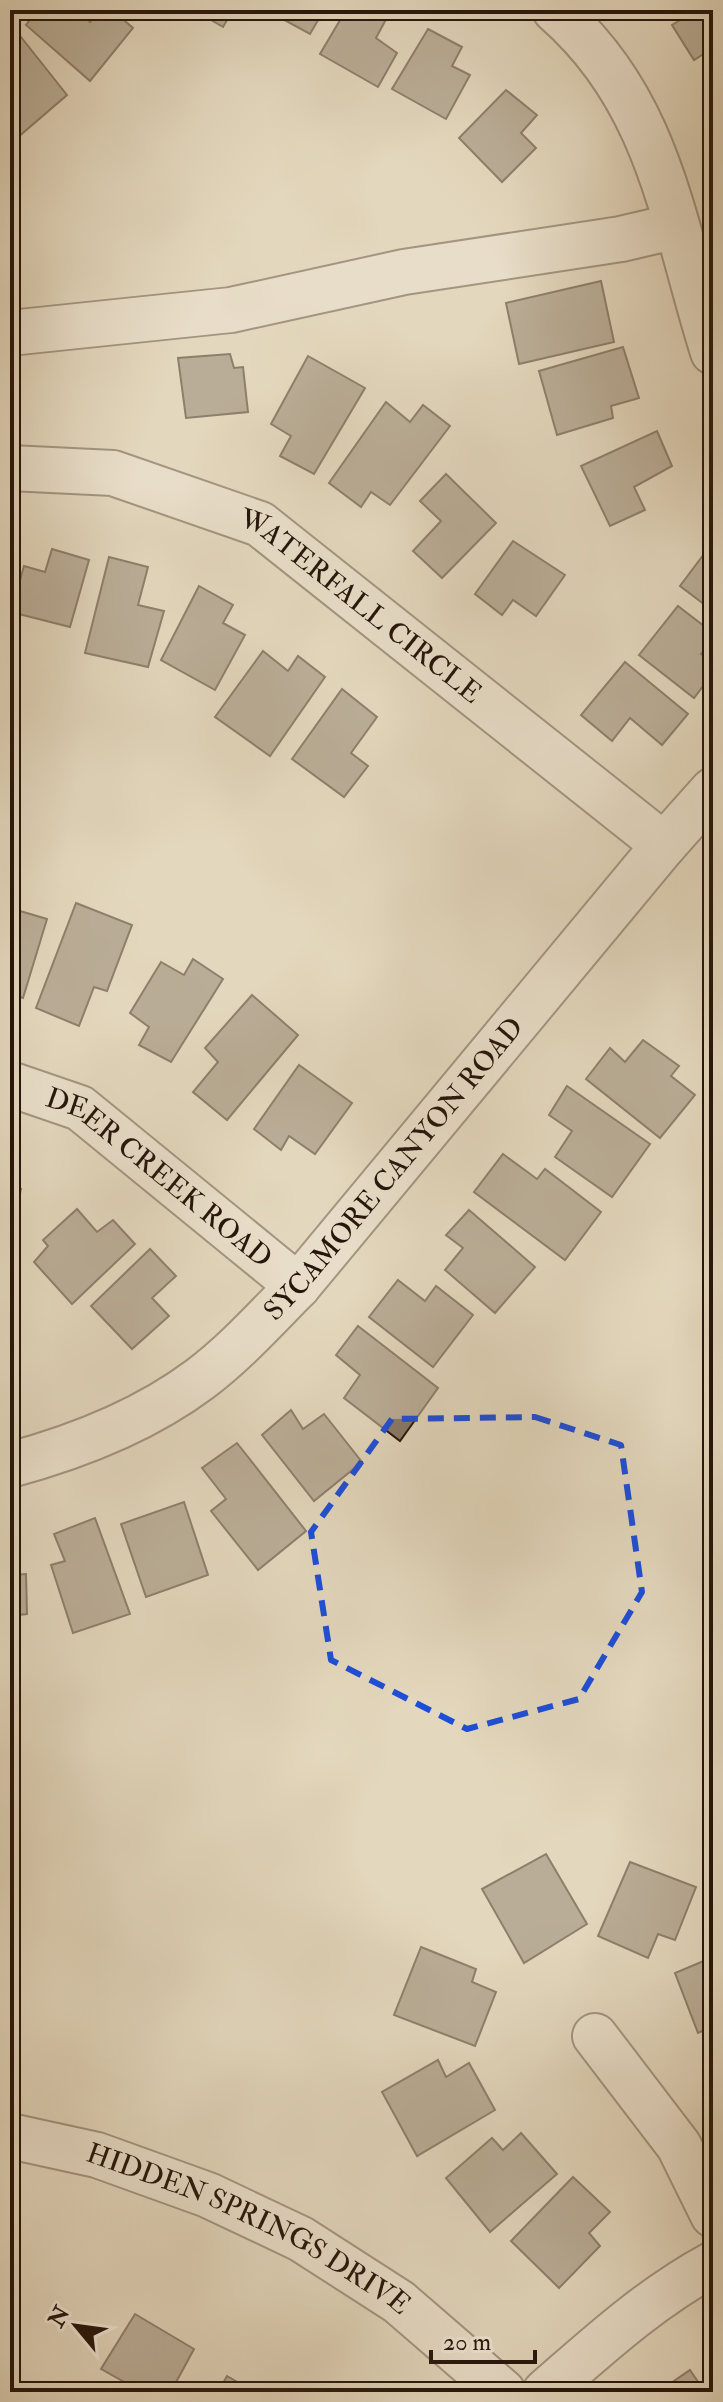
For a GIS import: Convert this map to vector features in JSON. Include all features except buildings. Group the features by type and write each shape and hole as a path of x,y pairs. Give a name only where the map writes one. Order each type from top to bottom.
{"street":[{"path":"555,10 598,52 622,88 651,143 713,352"},
{"path":"10,333 231,310 404,272 621,239 677,226"},
{"name":"WATERFALL CIRCLE","path":"10,468 113,473 260,524 664,845"},
{"name":"SYCAMORE CANYON ROAD","path":"10,1465 92,1439 161,1403 199,1379 250,1334 298,1286 713,790"},
{"name":"DEER CREEK ROAD","path":"10,1084 80,1108 298,1286"},
{"path":"595,2036 679,2146 713,2215"},
{"name":"HIDDEN SPRINGS DRIVE","path":"10,2136 97,2155 208,2195 301,2239 399,2302 503,2392"},
{"path":"545,2392 630,2318 676,2284 713,2264"}],"highlighted area":[{"path":"535,1417 621,1445 642,1592 579,1699 467,1729 331,1660 311,1532 392,1419"}]}
